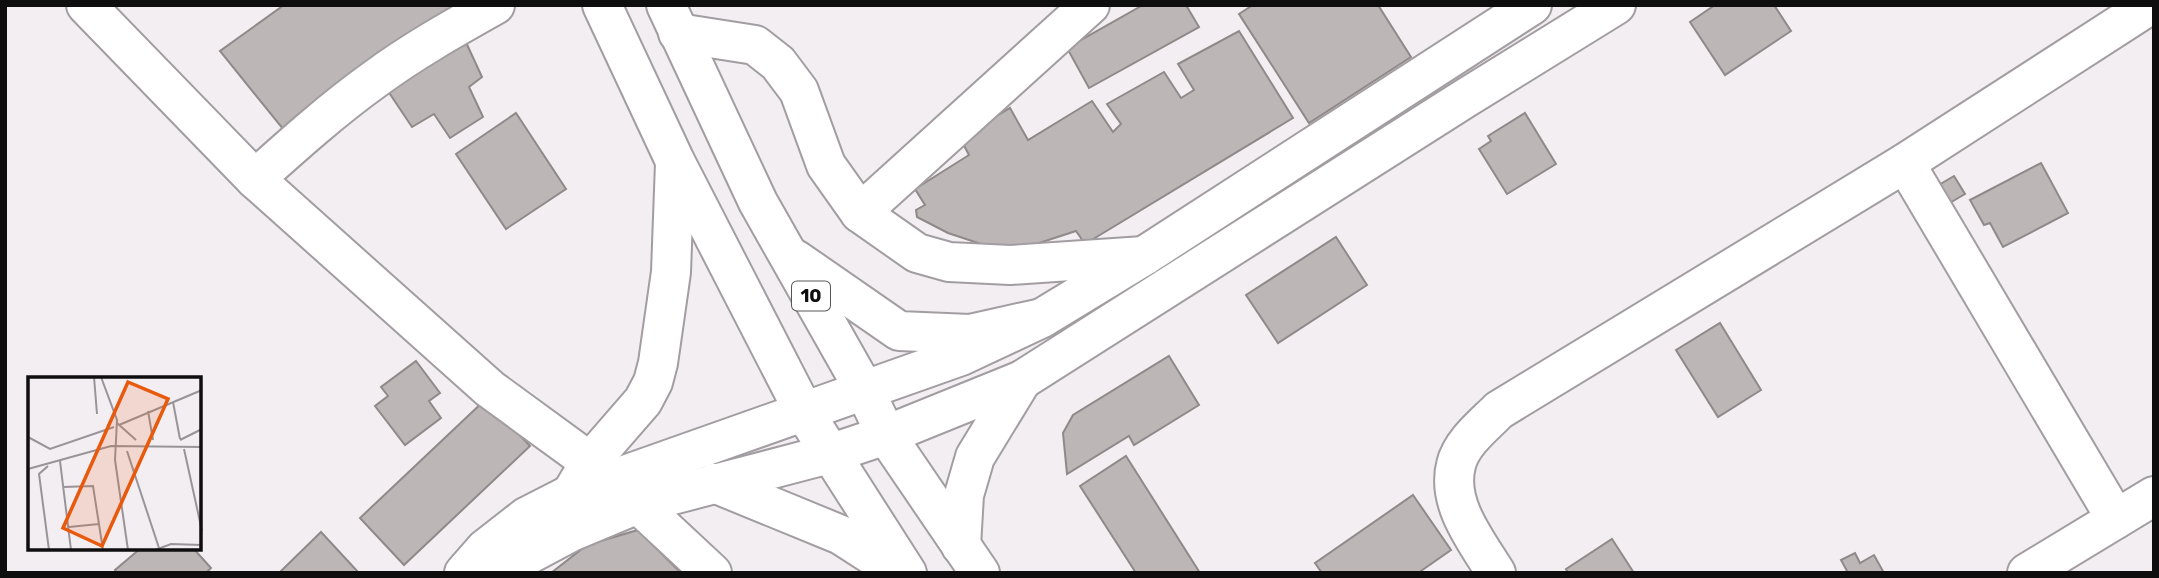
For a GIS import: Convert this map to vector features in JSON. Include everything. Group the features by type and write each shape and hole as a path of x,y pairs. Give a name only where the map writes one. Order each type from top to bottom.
{"main road":[{"path":"86,5 255,179 491,389 590,462"},
{"path":"255,179 314,127 376,78 442,35 495,5"},
{"path":"602,5 675,161 804,412 906,573"},
{"path":"860,213 1090,5"},
{"path":"464,573 485,549 526,517 571,494 961,356 1042,318 1144,256 1532,5"},
{"path":"494,573 571,532 638,504 829,454 886,435 1021,380 1616,5"},
{"path":"1496,573 1468,530 1455,494 1455,464 1470,439 1499,411 1905,163 2150,5"},
{"path":"672,19 755,45 778,63 799,91 826,165 860,213 917,253 949,262 1010,265 1144,256"},
{"name":"10","path":"672,19 758,202 865,391 886,435 970,559"},
{"path":"571,494 590,462 642,401 653,382 671,272 675,161"},
{"path":"1905,163 2116,519"},
{"path":"786,252 899,331 970,334 1042,318"},
{"path":"970,559 964,495 975,457 1021,380"},
{"path":"714,483 841,535 900,573"},
{"path":"2027,573 2154,496"},
{"path":"638,504 712,573"}],"building":[{"path":"284,5 459,5 447,10 283,129 220,51"},
{"path":"1143,5 1186,5 1199,27 1089,88 1067,48"},
{"path":"1253,5 1378,5 1411,57 1309,123 1239,14"},
{"path":"1715,5 1774,5 1791,31 1725,75 1690,22"},
{"path":"1239,31 1293,118 1085,244 1076,231 1030,246 987,246 948,233 917,217 916,210 925,205 915,189 969,155 960,138 1010,108 1028,140 1092,101 1113,132 1121,124 1107,104 1164,72 1181,98 1194,90 1178,64"},
{"path":"464,38 482,77 469,87 483,117 450,138 434,114 412,127 386,88"},
{"path":"516,113 566,189 506,229 456,154"},
{"path":"1525,113 1556,164 1507,194 1479,149 1491,141 1488,136"},
{"path":"2041,163 2068,213 2003,247 1990,223 1984,225 1970,200"},
{"path":"1954,176 1965,194 1948,204 1937,186"},
{"path":"1336,237 1367,285 1278,343 1246,295"},
{"path":"1720,323 1761,390 1718,417 1676,350"},
{"path":"1169,356 1199,405 1134,445 1129,436 1067,474 1063,433 1073,415"},
{"path":"416,361 440,393 429,401 441,418 405,445 375,406 388,396 381,387"},
{"path":"486,399 530,446 404,565 360,518"},
{"path":"1126,456 1200,573 1136,573 1080,486"},
{"path":"1413,495 1451,550 1418,573 1322,573 1315,563"},
{"path":"638,530 681,573 551,573 587,545"},
{"path":"321,532 359,573 279,573"},
{"path":"1612,539 1634,573 1568,573 1566,569"},
{"path":"139,550 195,550 211,568 206,573 117,573 115,570"},
{"path":"1855,553 1860,563 1874,555 1884,573 1844,573 1847,571 1841,560"}]}
